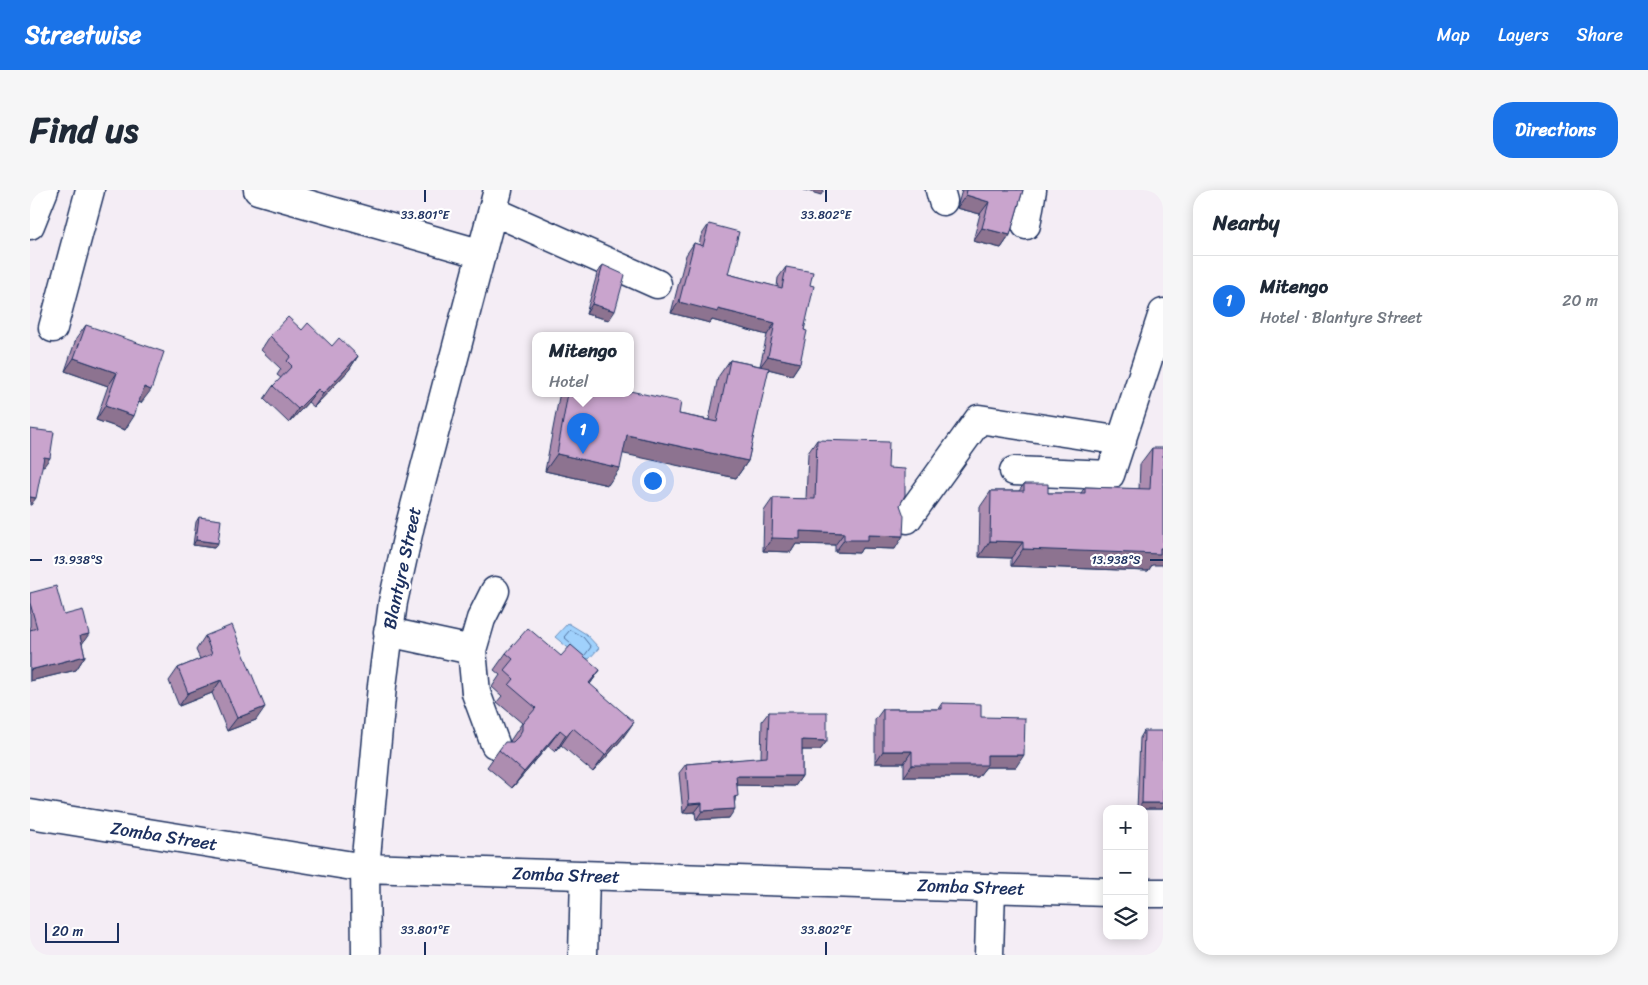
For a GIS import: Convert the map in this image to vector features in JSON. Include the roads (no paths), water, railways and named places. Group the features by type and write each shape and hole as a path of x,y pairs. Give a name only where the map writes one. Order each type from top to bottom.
{"street":[{"path":"30,225 44,190"},
{"path":"53,328 90,190"},
{"path":"258,190 482,254"},
{"path":"1026,225 1032,190"},
{"path":"496,200 658,284"},
{"name":"Blantyre Street","path":"366,955 365,868 388,632 408,534 496,200"},
{"path":"1014,471 1110,475 1163,313"},
{"path":"907,519 979,419 1124,436"},
{"path":"495,591 481,619 472,650 476,693 495,744"},
{"path":"388,632 472,650"},
{"name":"Zomba Street","path":"30,814 365,868 1103,892"},
{"path":"583,955 585,875"},
{"path":"989,955 991,888"},
{"path":"1148,893 1163,894"}],"water":[{"path":"568,623 586,634 599,648 589,659 578,656 555,637"}],"place":[{"name":"Mitengo","path":"583,454"}]}
